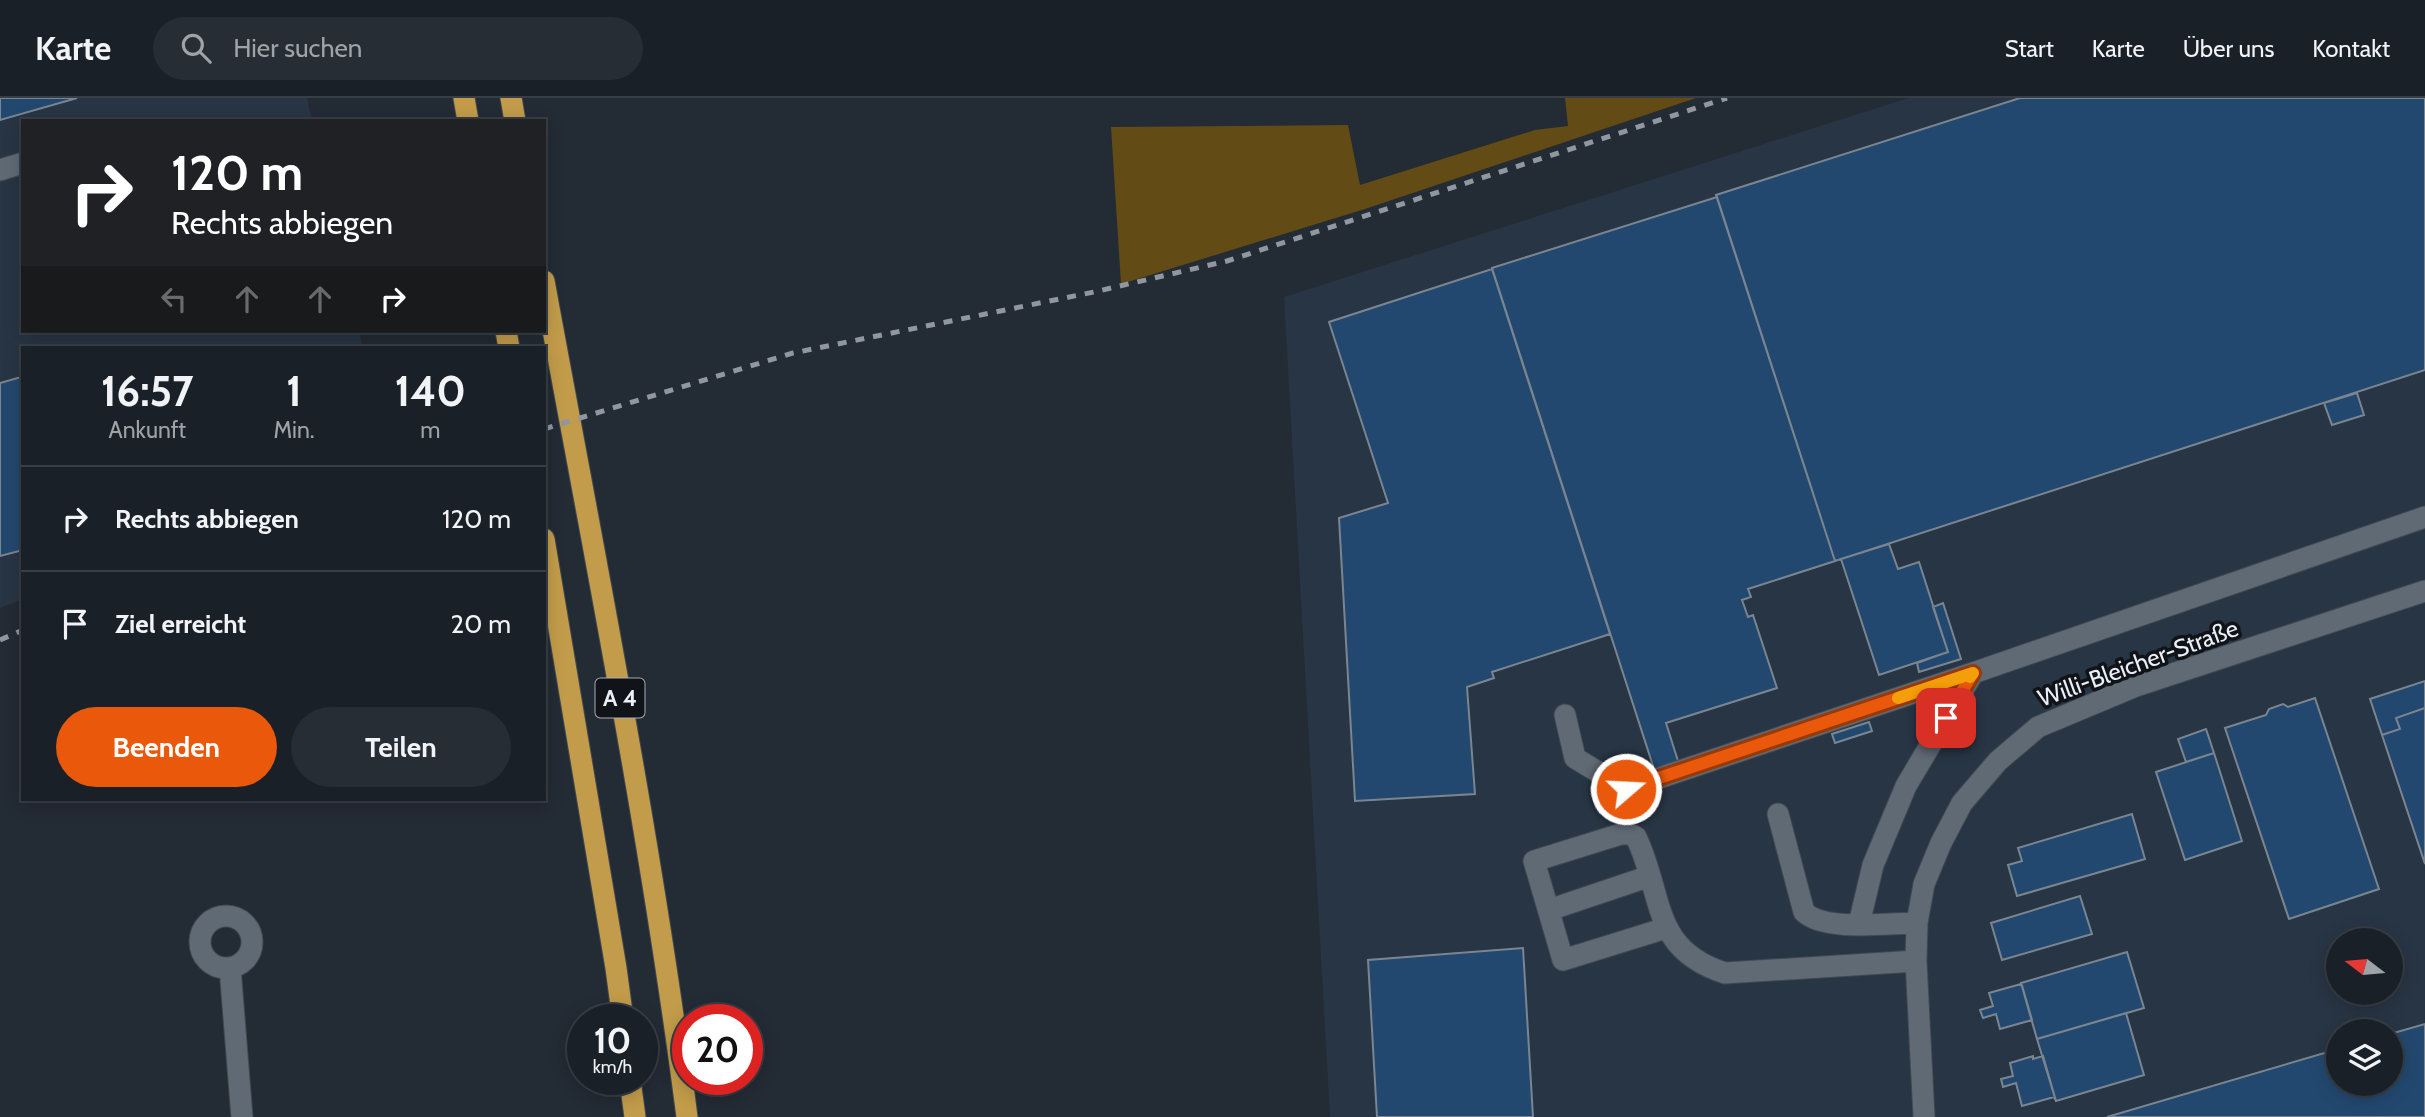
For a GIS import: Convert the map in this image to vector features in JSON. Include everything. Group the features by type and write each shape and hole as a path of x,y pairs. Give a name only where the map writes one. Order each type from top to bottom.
{"highway":[{"path":"464,98 468,119"},
{"path":"511,98 515,119"},
{"name":"A 4","path":"546,292 635,778 673,1007 687,1117"},
{"name":"A 4","path":"546,552 621,1004"},
{"path":"632,1095 635,1117"}],"street":[{"path":"0,170 21,164"},
{"path":"1565,715 1575,758 1626,789 2425,517"},
{"name":"Willi-Bleicher-Straße","path":"1924,1117 1916,961 1917,923 1924,884 1962,803 1998,761 2038,727 2136,686 2425,591"},
{"path":"1859,924 1873,865 1906,786 1973,673"},
{"path":"1778,814 1804,912 1811,919 1859,924 1917,923"},
{"path":"1667,928 1563,960 1534,862 1621,834 1636,837 1639,843 1667,928 1669,935 1687,955 1705,967 1725,973 1916,961"},
{"path":"1549,910 1650,876"},
{"path":"230,968 242,1117"}],"shaded area":[{"path":"0,98 307,98 312,119 21,119 21,333 359,333 363,346 21,346 21,600 0,608"},
{"path":"1565,98 1696,98 1365,209 1121,284 1111,127 1348,125 1360,185 1535,130 1568,126"},
{"path":"1908,98 2425,98 2425,1117 1330,1117 1284,297"}],"building":[{"path":"0,98 77,98 0,120"},
{"path":"2020,98 2425,98 2425,370 1835,561 1716,195"},
{"path":"1717,197 1835,561 1748,589 1751,597 1742,600 1748,617 1753,615 1777,688 1666,723 1678,761 1654,769 1492,268"},
{"path":"1492,269 1610,634 1492,672 1494,678 1467,687 1475,794 1355,801 1339,518 1388,503 1329,322"},
{"path":"21,377 21,551 0,556 0,383"},
{"path":"2357,393 2364,415 2332,425 2324,403"},
{"path":"1889,544 1898,569 1919,562 1948,652 1879,675 1841,559"},
{"path":"1943,603 1961,659 1919,672 1917,663 1948,652 1933,607"},
{"path":"2425,681 2425,708 2396,718 2400,729 2382,735 2370,699"},
{"path":"2315,698 2379,889 2289,919 2225,728 2266,715 2269,709 2283,704 2288,707"},
{"path":"2425,708 2425,864 2382,735 2400,729 2396,718"},
{"path":"1869,722 1872,731 1835,743 1832,734"},
{"path":"2206,729 2214,753 2186,762 2178,739"},
{"path":"2214,753 2242,841 2185,860 2156,772"},
{"path":"2132,814 2145,859 2017,896 2008,865 2022,861 2018,848"},
{"path":"2080,896 2092,934 2002,960 1991,923"},
{"path":"1523,948 1533,1117 1377,1117 1368,960"},
{"path":"2127,952 2144,1008 2037,1039 2021,983"},
{"path":"2021,982 2032,1020 2000,1029 1996,1014 1983,1018 1980,1010 1993,1006 1989,993"},
{"path":"2126,1013 2144,1075 2056,1101 2037,1039"},
{"path":"2425,1024 2425,1117 2107,1117 2326,1053 2326,1096 2403,1096 2403,1030"},
{"path":"2033,1056 2033,1059 2043,1056 2056,1101 2054,1097 2022,1106 2016,1083 2003,1087 2001,1079 2013,1076 2010,1063"}],"railway":[{"path":"546,428 793,353 1094,292 1227,261 1727,98"},
{"path":"0,640 21,631"}],"slow traffic":[{"path":"1898,698 1973,673 1970,677"}],"route":[{"path":"1626,789 1973,673 1946,718"}]}
